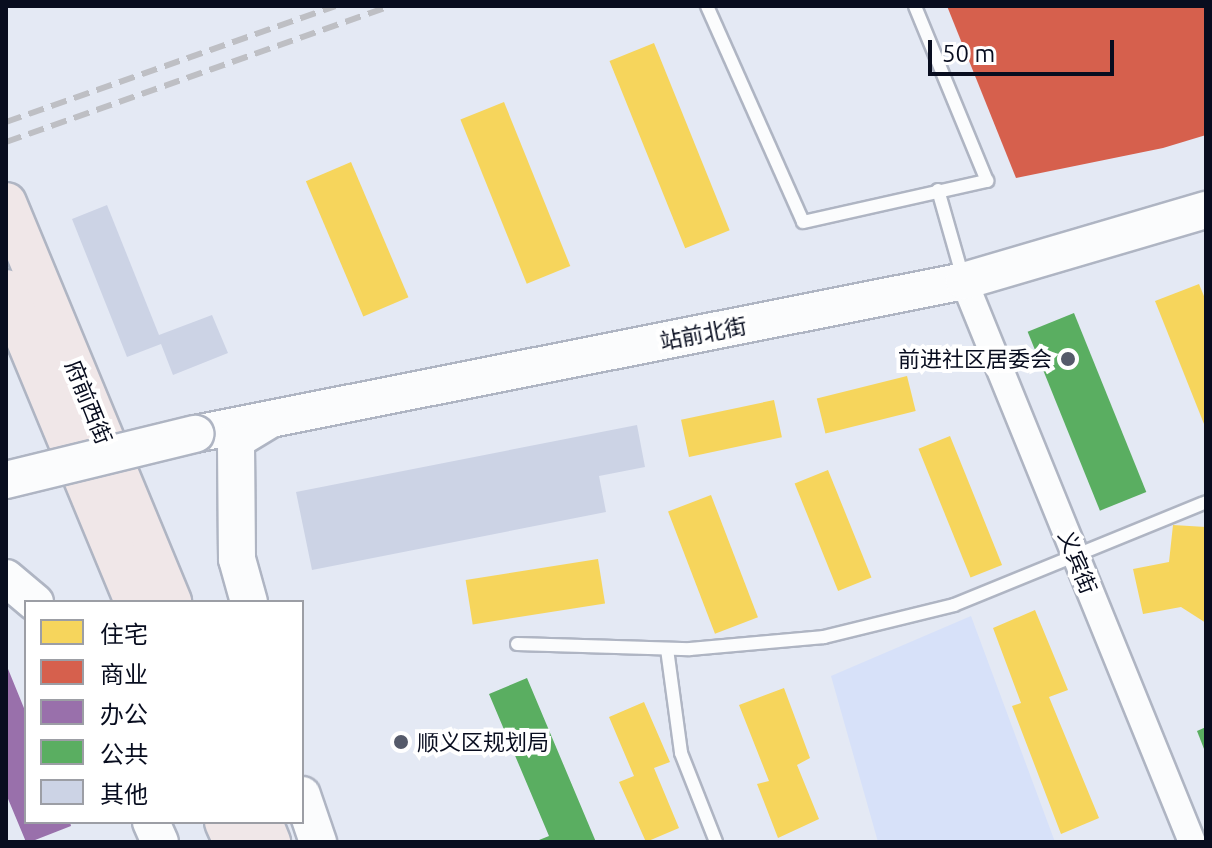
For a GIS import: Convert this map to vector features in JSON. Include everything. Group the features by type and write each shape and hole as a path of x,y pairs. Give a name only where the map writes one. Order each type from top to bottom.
{"main road":[{"name":"府前西街","path":"6,203 170,600"},
{"name":"站前北街","path":"6,480 195,434 964,281 1206,210"},
{"name":"府前西街","path":"6,290 134,600"},
{"path":"248,600 237,559 236,440 272,419"},
{"path":"6,578 33,600"},
{"path":"304,801 318,842"}],"street":[{"name":"义宾街","path":"964,281 1192,842"}],"lane":[{"path":"707,6 803,222 987,181 915,6"},
{"path":"938,190 964,281"},
{"path":"517,644 667,649 824,637 954,605 1206,502"},
{"path":"667,649 681,753 716,842"}],"shaded area":[{"path":"971,616 1055,842 878,842 831,676"}],"building: 住宅":[{"path":"654,43 730,230 685,248 609,61"},
{"path":"504,102 570,266 527,284 460,120"},
{"path":"351,162 408,297 363,316 306,181"},
{"path":"1199,284 1206,301 1206,429 1155,301"},
{"path":"907,376 916,411 825,433 817,398"},
{"path":"774,400 782,437 689,457 681,420"},
{"path":"950,436 1002,565 971,578 918,449"},
{"path":"828,470 871,578 838,591 795,483"},
{"path":"711,495 758,617 715,634 668,511"},
{"path":"1173,525 1206,527 1206,623 1181,607 1143,614 1133,569 1169,562"},
{"path":"598,559 605,603 473,624 466,580"},
{"path":"1035,610 1068,690 1049,697 1099,818 1061,834 1012,706 1021,703 993,628"},
{"path":"784,688 810,758 797,765 819,819 778,838 757,784 769,781 739,705"},
{"path":"644,702 670,762 654,768 679,828 646,842 619,782 634,776 609,717"}],"building: 商业":[{"path":"947,6 1206,6 1206,135 1163,148 1016,178"}],"building: 办公":[{"path":"6,664 24,708 24,824 71,826 26,842 6,794"}],"building: 公共":[{"path":"1074,313 1146,492 1100,511 1028,332"},
{"name":"顺义区规划局","path":"527,678 596,842 534,842 549,836 489,694"},
{"path":"1206,727 1206,754 1197,731"}],"building: 其他":[{"path":"107,205 159,335 212,315 228,353 173,375 161,344 127,357 72,219"},
{"path":"637,425 645,467 599,476 606,512 312,570 296,492"}],"railway":[{"path":"6,122 335,6"},
{"path":"6,142 391,6"}],"place":[{"name":"前进社区居委会","path":"1068,359"},
{"name":"顺义区规划局","path":"401,742"}]}
